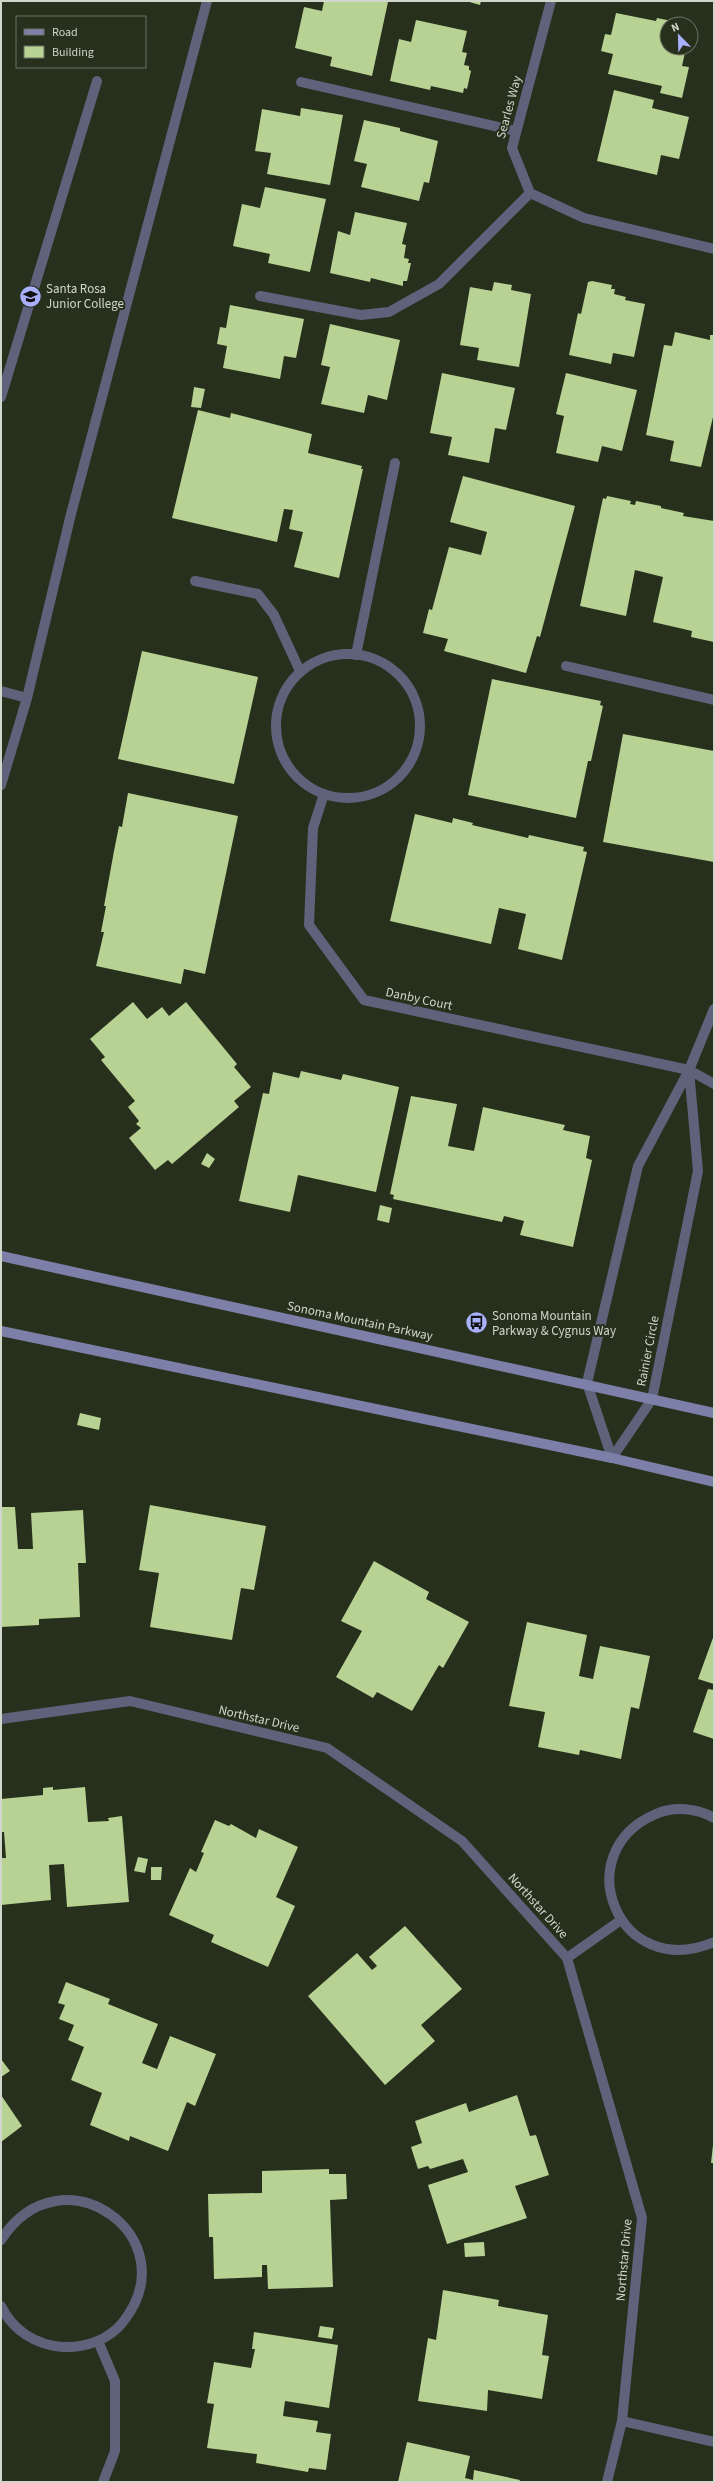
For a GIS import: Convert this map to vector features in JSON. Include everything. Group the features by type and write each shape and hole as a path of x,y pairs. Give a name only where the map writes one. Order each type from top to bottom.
{"main road":[{"name":"Sonoma Mountain Parkway","path":"1,1256 587,1383 714,1413"},
{"path":"1,1331 612,1458 714,1482"}],"street":[{"path":"1,785 27,698 71,514 206,1"},
{"name":"Searles Way","path":"530,193 512,148 551,1"},
{"path":"1,397 97,81"},
{"path":"301,82 516,132"},
{"path":"260,296 361,315 389,312 439,284 530,193 584,218 714,249"},
{"path":"356,655 395,463"},
{"path":"196,581 258,594 274,615 300,672"},
{"path":"347,653 356,655 371,657 394,669 409,686 418,706 420,729 416,751 405,770 389,786 368,796 346,798 324,794 302,782 286,763 277,740 278,709 284,691 300,672 322,659 347,653"},
{"path":"566,666 714,700"},
{"path":"1,691 27,698"},
{"name":"Danby Court","path":"324,794 313,828 309,925 364,1000 689,1070 714,1084"},
{"name":"Rainier Circle","path":"587,1383 638,1166 689,1070 714,1009"},
{"name":"Rainier Circle","path":"612,1458 652,1399 698,1171 689,1070"},
{"path":"587,1383 612,1458"},
{"name":"Northstar Drive","path":"1,1719 130,1701 327,1748 462,1842 567,1958 642,2218 622,2421 607,2482"},
{"path":"714,1818 686,1808 663,1811 642,1820 625,1834 614,1854 609,1876 611,1899 621,1920 636,1936 654,1946 676,1952 698,1949 714,1942"},
{"path":"567,1958 621,1920"},
{"path":"1,2240 11,2225 30,2210 52,2201 76,2200 99,2206 119,2219 134,2238 141,2261 141,2286 133,2309 118,2328 98,2341 73,2348 48,2346 25,2335 6,2317 1,2306"},
{"path":"98,2341 115,2381 115,2452 103,2482"},
{"path":"622,2421 714,2442"}],"building":[{"path":"324,1 388,2 372,76 330,66 332,57 295,48 304,7 322,11"},
{"path":"466,1 481,1 480,5"},
{"path":"616,13 656,21 657,18 659,18 659,56 684,56 682,66 689,67 682,98 660,93 662,86 608,74 613,54 601,51 605,34 611,35"},
{"path":"416,20 467,31 462,52 467,53 464,65 469,66 469,70 471,71 467,89 464,88 463,93 431,86 430,90 390,81 399,39 411,42"},
{"path":"614,90 654,100 652,108 689,117 679,159 661,155 657,175 597,161"},
{"path":"301,108 343,115 330,185 267,174 271,153 255,151 262,109 300,116"},
{"path":"364,120 400,128 400,131 438,141 429,183 424,182 419,201 361,187 367,164 354,161"},
{"path":"265,187 326,199 310,272 268,263 270,254 233,246 242,204 260,208"},
{"path":"355,212 407,223 402,244 406,245 404,258 409,259 408,263 411,263 407,281 403,281 403,286 371,278 370,282 330,273 338,231 350,235"},
{"path":"592,281 612,285 611,289 615,289 614,294 626,297 625,300 645,304 634,357 613,353 611,364 569,355 578,313 581,314 588,282"},
{"path":"494,282 512,285 511,290 531,294 519,367 477,360 479,348 460,345 470,287 492,291"},
{"path":"230,305 304,319 296,358 284,356 280,379 223,368 227,346 217,344 220,327 226,328"},
{"path":"330,324 400,340 387,400 368,395 364,413 321,404 330,367 321,365"},
{"path":"675,332 710,340 710,335 714,335 714,413 701,467 670,461 674,441 646,435 664,345 672,346"},
{"path":"442,373 515,388 506,430 495,428 489,463 448,455 452,437 430,433"},
{"path":"566,373 637,390 622,451 602,446 598,462 556,453 564,416 556,414"},
{"path":"194,387 205,389 201,408 191,407"},
{"path":"198,410 230,418 231,413 312,434 308,453 362,466 361,469 363,469 339,578 294,567 303,532 289,529 293,510 284,509 277,542 172,518"},
{"path":"463,476 575,506 540,637 537,636 526,673 444,651 448,639 423,633 429,609 432,610 449,547 481,555 487,532 450,522"},
{"path":"607,496 631,501 630,504 635,505 636,501 661,506 661,508 684,513 683,516 714,521 714,642 691,637 692,631 653,622 663,577 635,570 626,616 580,606 603,498 606,499"},
{"path":"142,651 258,677 234,784 118,759"},
{"path":"492,679 601,701 600,705 603,706 591,761 588,761 576,818 468,795"},
{"path":"623,734 714,751 714,862 603,842"},
{"path":"128,793 238,816 205,974 184,969 181,984 96,966 104,932 101,932 106,906 104,906 114,851 119,826 122,827"},
{"path":"415,814 452,823 453,818 473,823 472,825 528,838 529,835 584,847 583,851 587,852 562,960 518,949 526,914 499,908 491,944 390,921"},
{"path":"133,1002 147,1019 162,1007 169,1016 186,1002 237,1064 234,1067 251,1087 234,1101 239,1107 172,1164 168,1160 155,1170 129,1138 141,1128 136,1124 139,1121 128,1107 135,1101 101,1060 105,1057 90,1039"},
{"path":"301,1071 341,1080 343,1074 399,1087 376,1192 298,1175 290,1212 239,1201 263,1093 269,1094 273,1072 299,1078"},
{"path":"411,1096 457,1104 448,1146 474,1151 483,1107 565,1125 563,1130 590,1136 586,1158 592,1160 573,1247 520,1235 524,1221 504,1216 502,1222 393,1199 394,1195 390,1194"},
{"path":"207,1153 215,1159 209,1168 201,1164"},
{"path":"380,1205 392,1208 389,1223 377,1220"},
{"path":"80,1413 101,1418 99,1430 77,1425"},
{"path":"150,1505 266,1526 254,1590 241,1588 232,1640 150,1627 159,1573 139,1570"},
{"path":"1,1507 15,1507 18,1549 33,1549 31,1513 83,1510 86,1563 78,1563 80,1617 39,1619 39,1625 1,1627"},
{"path":"374,1561 429,1592 426,1599 469,1622 443,1668 439,1665 412,1711 377,1692 373,1698 336,1677 362,1631 341,1621"},
{"path":"527,1622 587,1635 579,1676 593,1679 600,1646 650,1656 639,1709 631,1707 621,1759 580,1750 579,1755 538,1747 545,1712 509,1706"},
{"path":"714,1635 714,1684 698,1679"},
{"path":"708,1689 714,1690 714,1739 693,1732"},
{"path":"53,1787 53,1790 85,1787 88,1822 109,1821 108,1818 122,1816 129,1902 67,1907 64,1864 49,1865 51,1900 1,1905 1,1858 6,1858 4,1832 1,1832 1,1799 43,1795 43,1788"},
{"path":"215,1820 229,1826 231,1824 256,1838 259,1829 298,1847 276,1897 295,1906 268,1967 211,1942 214,1935 169,1915 190,1868 196,1872 204,1853 201,1852"},
{"path":"138,1857 148,1859 145,1873 134,1871"},
{"path":"151,1867 162,1867 161,1880 151,1880"},
{"path":"405,1926 462,1989 421,2025 435,2041 385,2085 308,1996 357,1953 372,1970 377,1966 369,1957"},
{"path":"66,1982 110,1999 108,2004 158,2024 142,2063 157,2069 170,2036 216,2054 195,2106 187,2102 168,2151 130,2136 129,2141 90,2125 102,2093 71,2080 84,2047 68,2040 74,2025 59,2019 65,2005 58,2003"},
{"path":"1,2059 10,2071 1,2077"},
{"path":"1,2095 22,2126 1,2142"},
{"path":"517,2095 530,2136 536,2135 549,2175 515,2186 527,2218 447,2244 428,2185 468,2172 463,2159 430,2169 428,2166 418,2169 411,2147 422,2143 415,2121 466,2103 469,2112"},
{"path":"713,2145 714,2163 711,2163"},
{"path":"329,2169 329,2174 346,2174 347,2199 330,2200 333,2287 268,2289 267,2265 262,2265 262,2277 214,2279 213,2237 209,2237 208,2194 262,2193 262,2171"},
{"path":"484,2242 485,2256 465,2257 464,2243"},
{"path":"443,2290 499,2300 498,2306 548,2315 542,2355 549,2356 542,2399 488,2390 487,2411 418,2401 428,2338 436,2340"},
{"path":"320,2326 334,2328 332,2339 318,2337"},
{"path":"254,2332 338,2345 329,2408 285,2401 283,2416 318,2421 316,2432 331,2434 326,2470 309,2468 308,2472 256,2463 257,2454 207,2448 214,2404 207,2403 214,2362 251,2368 255,2349 252,2349"},
{"path":"407,2442 470,2456 465,2478 473,2480 474,2470 520,2480 519,2482 398,2482"}],"place":[{"name":"Santa Rosa Junior College","path":"30,296"},
{"name":"Sonoma Mountain Parkway & Cygnus Way","path":"476,1323"}]}
